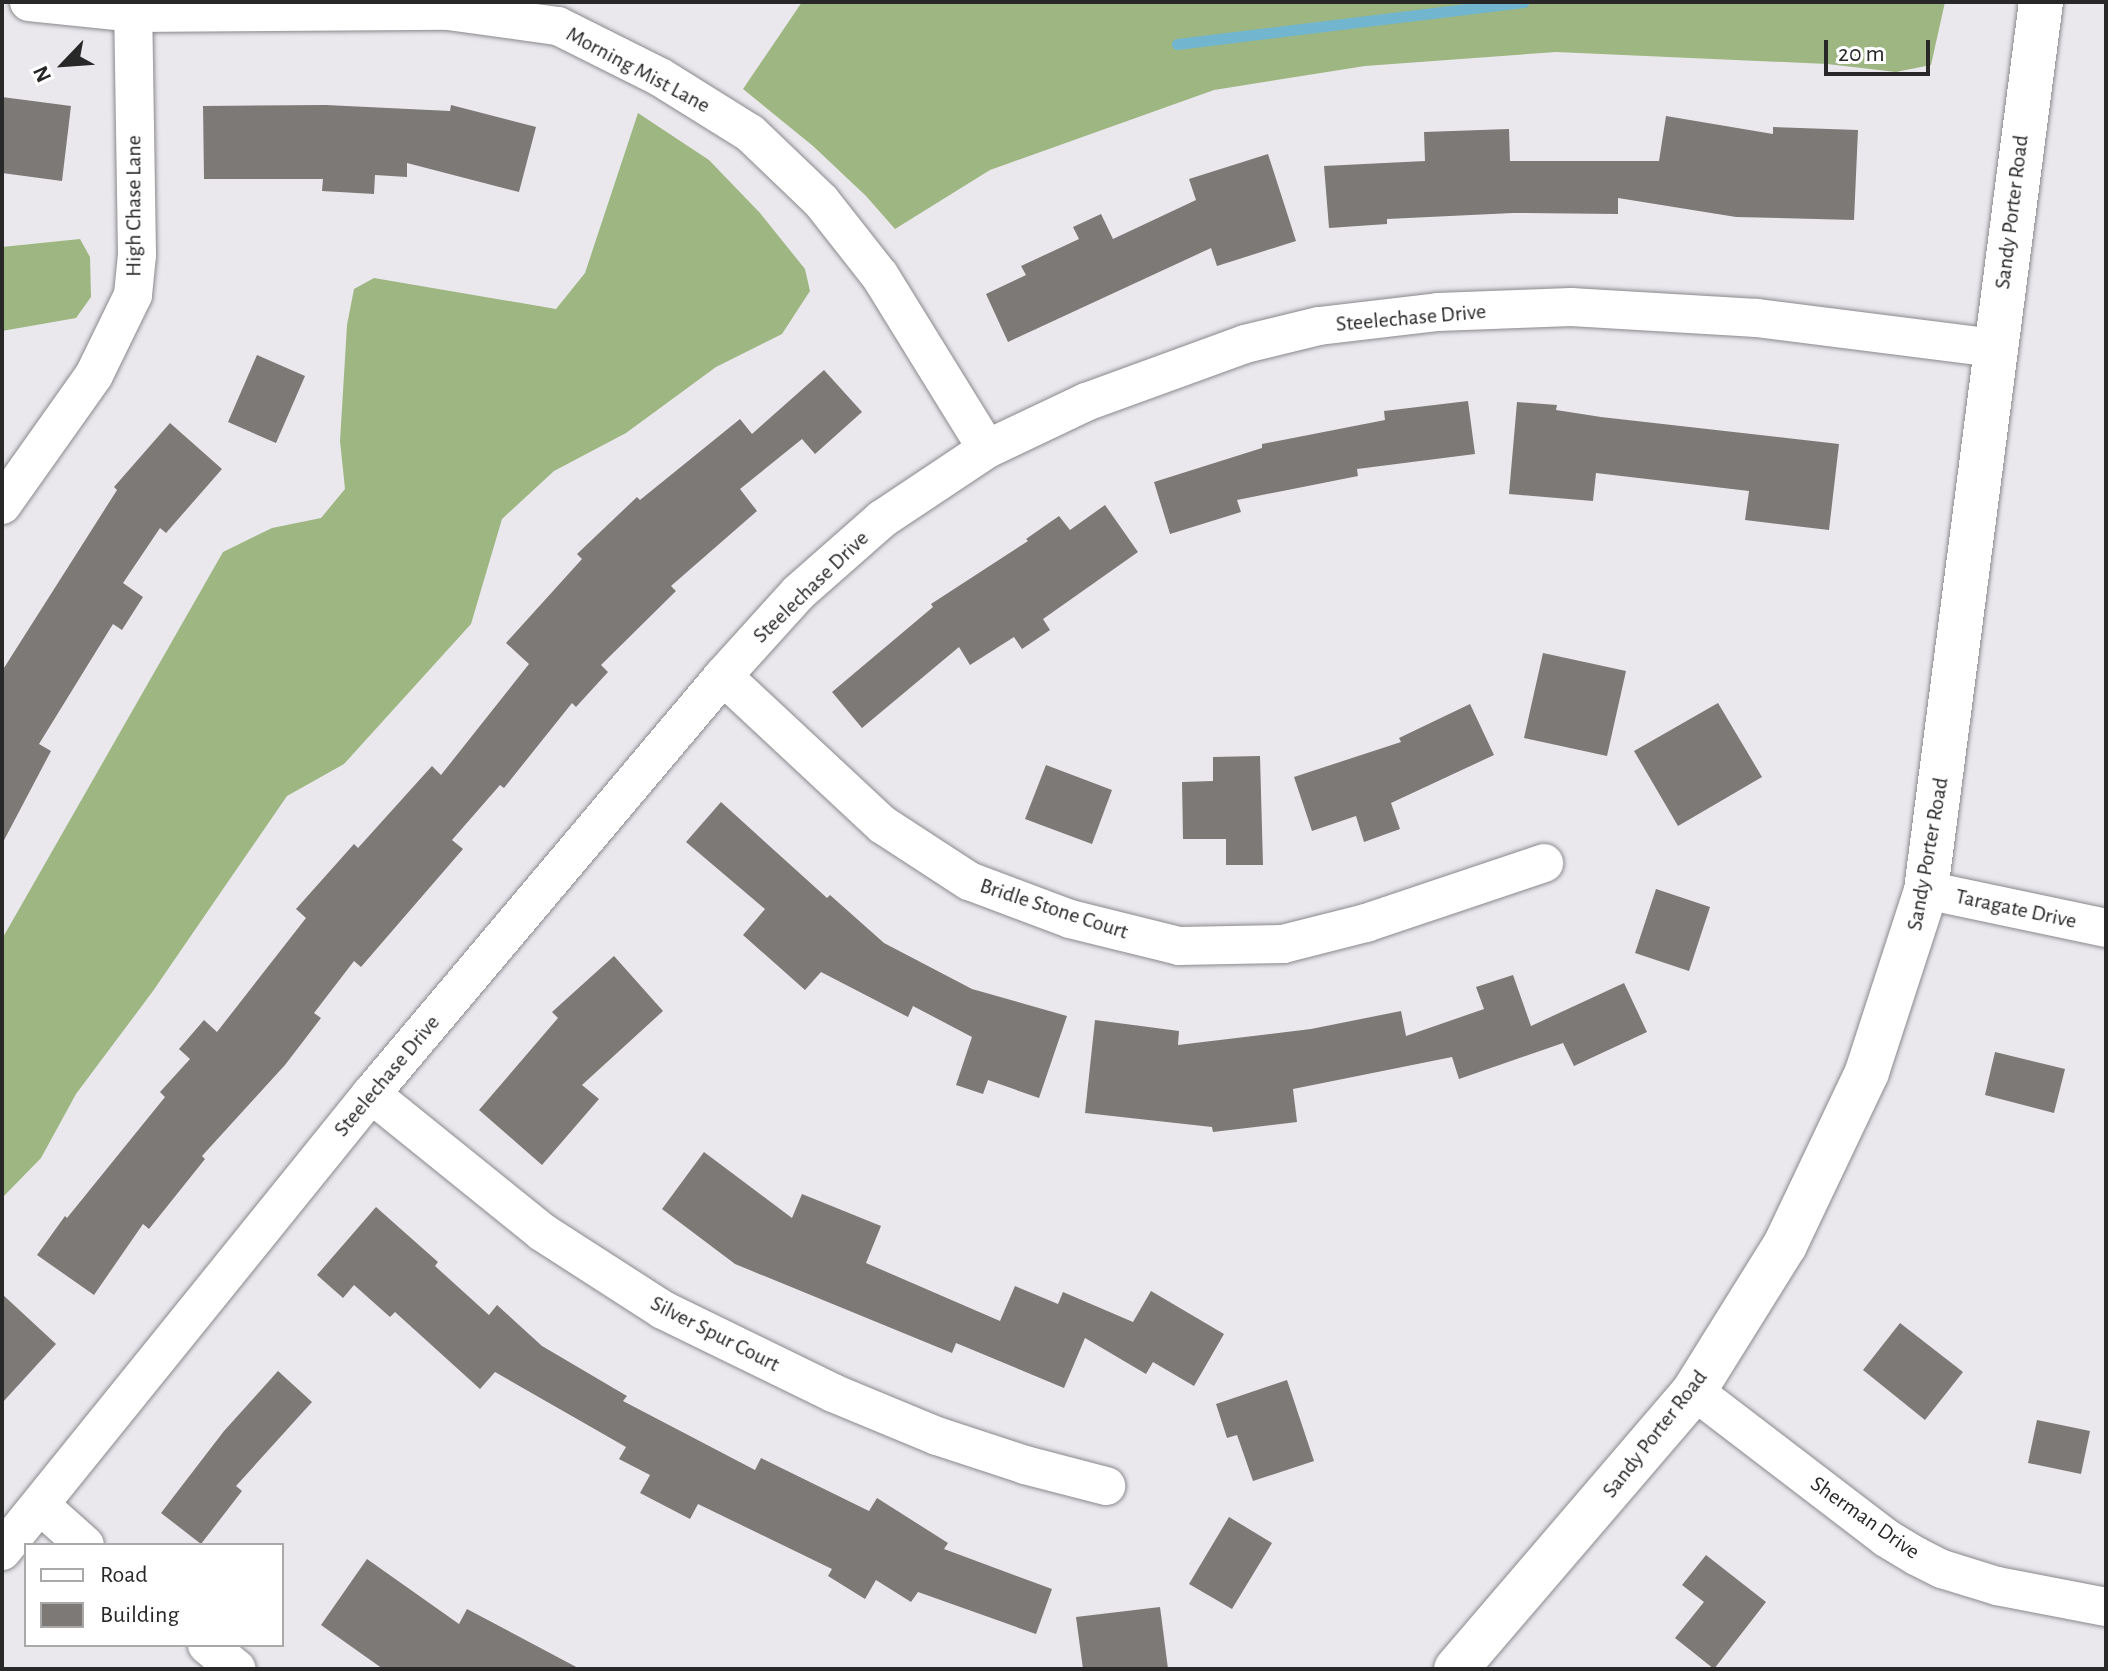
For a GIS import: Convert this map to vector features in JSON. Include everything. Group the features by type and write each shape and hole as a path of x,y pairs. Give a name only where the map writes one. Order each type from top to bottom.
{"street":[{"name":"Morning Mist Lane","path":"29,2 133,13 448,11 558,26 660,77 750,133 821,201 880,276 987,449"},
{"name":"Sandy Porter Road","path":"1456,1669 1694,1391 1785,1245 1867,1072 1926,890 2041,2"},
{"name":"High Chase Lane","path":"2,505 94,375 133,295 137,255 133,13"},
{"name":"Steelechase Drive","path":"2,1551 371,1094 723,676 798,593 882,519 987,449 1086,402 1245,344 1319,326 1438,312 1571,307 1742,317 1996,348"},
{"name":"Bridle Stone Court","path":"723,676 883,825 969,881 1070,919 1179,946 1283,944 1366,923 1544,863"},
{"name":"Taragate Drive","path":"1926,890 2106,928"},
{"name":"Silver Spur Court","path":"371,1094 542,1232 663,1310 833,1393 937,1436 1025,1465 1106,1486"},
{"name":"Sherman Drive","path":"1694,1391 1886,1538 1916,1556 1942,1569 1997,1586 2106,1607"},
{"path":"40,1505 83,1543"},
{"path":"210,1647 237,1669"}],"green space":[{"path":"802,2 1945,2 1931,65 1896,72 1827,64 1556,52 1365,66 1214,90 990,170 895,229 866,196 813,146 743,89"},
{"path":"638,113 709,160 760,213 805,269 810,291 782,334 716,367 626,433 554,471 502,519 471,624 344,764 287,796 153,991 76,1094 41,1158 2,1198 2,939 223,552 272,528 321,518 345,489 340,441 347,325 354,289 374,278 556,309 585,273"},
{"path":"80,239 90,257 91,297 76,318 2,331 2,247"}],"building":[{"path":"2,97 71,106 62,181 2,173"},
{"path":"326,105 450,111 451,105 536,127 519,192 407,163 407,177 375,175 374,194 322,191 323,179 204,179 203,106"},
{"path":"1666,116 1773,134 1773,127 1858,130 1854,220 1736,217 1618,198 1618,214 1513,213 1387,219 1387,224 1329,228 1324,166 1425,161 1424,132 1509,129 1510,161 1659,161"},
{"path":"1268,154 1296,241 1217,266 1211,248 1008,342 986,294 1026,275 1021,266 1079,239 1073,227 1101,214 1113,239 1196,200 1189,179"},
{"path":"257,355 305,376 276,443 228,422"},
{"path":"824,370 862,412 815,454 802,439 740,489 757,511 671,586 676,591 601,665 608,672 576,707 572,703 504,788 500,785 452,840 463,849 361,967 354,961 314,1013 321,1018 285,1065 202,1156 205,1159 149,1229 143,1224 94,1295 37,1255 65,1216 67,1218 165,1097 160,1092 190,1059 179,1049 204,1020 217,1032 306,918 296,909 354,844 358,848 432,766 441,775 529,664 506,643 582,559 577,554 637,497 640,500 740,419 752,434"},
{"path":"1468,401 1475,454 1357,469 1358,476 1237,500 1241,512 1170,534 1154,482 1262,448 1262,444 1385,420 1384,411"},
{"path":"1517,402 1557,405 1556,410 1601,417 1839,444 1829,530 1745,520 1749,491 1596,473 1593,501 1509,494"},
{"path":"170,423 222,469 166,533 160,528 123,583 143,597 122,630 113,624 39,744 51,751 2,844 2,671 117,490 114,487"},
{"path":"1105,505 1138,552 1043,619 1050,630 1022,649 1014,637 970,665 959,647 862,728 832,692 933,607 931,604 1028,541 1026,539 1059,516 1070,530"},
{"path":"1543,653 1626,671 1607,756 1524,738"},
{"path":"1718,703 1762,777 1678,826 1634,751"},
{"path":"1470,704 1494,755 1391,803 1400,829 1364,842 1356,816 1312,831 1294,777 1401,742 1399,738"},
{"path":"1260,756 1263,865 1226,865 1226,839 1183,839 1182,782 1213,781 1213,757"},
{"path":"1046,765 1112,790 1092,844 1025,819"},
{"path":"721,802 827,898 830,895 884,943 972,989 1067,1016 1039,1098 988,1080 983,1094 956,1085 972,1037 913,1006 908,1017 821,972 805,990 743,935 765,909 686,842"},
{"path":"1656,889 1710,907 1689,971 1635,953"},
{"path":"614,956 663,1011 582,1085 599,1099 542,1165 479,1110 558,1018 552,1012"},
{"path":"1513,975 1531,1026 1624,983 1647,1032 1574,1066 1563,1043 1459,1079 1452,1057 1293,1089 1297,1122 1213,1132 1212,1127 1085,1113 1095,1020 1179,1031 1178,1045 1311,1029 1401,1011 1406,1036 1484,1009 1476,987"},
{"path":"1995,1052 2065,1069 2054,1113 1985,1095"},
{"path":"704,1152 792,1218 802,1194 881,1226 866,1263 1000,1321 1015,1286 1058,1304 1063,1292 1133,1322 1151,1291 1224,1334 1194,1386 1153,1362 1146,1374 1085,1338 1064,1388 956,1343 952,1353 735,1264 662,1209"},
{"path":"376,1207 438,1262 435,1266 489,1315 497,1305 542,1346 627,1396 623,1401 755,1470 761,1458 869,1511 877,1498 948,1543 944,1549 1052,1589 1036,1634 918,1592 911,1602 876,1580 865,1599 828,1576 832,1569 698,1504 690,1519 640,1493 650,1475 619,1459 626,1447 495,1372 480,1389 395,1312 390,1317 354,1285 343,1298 317,1275"},
{"path":"2,1294 56,1344 2,1403"},
{"path":"1900,1323 1963,1372 1925,1420 1863,1370"},
{"path":"278,1371 312,1402 236,1486 242,1491 200,1543 161,1513 224,1431"},
{"path":"1287,1380 1314,1461 1253,1481 1237,1435 1227,1438 1216,1404"},
{"path":"2037,1420 2090,1431 2081,1474 2028,1463"},
{"path":"1229,1517 1272,1543 1232,1609 1189,1584"},
{"path":"1706,1555 1766,1602 1714,1669 1675,1638 1704,1602 1682,1585"},
{"path":"367,1559 459,1624 467,1609 580,1669 383,1669 321,1625"},
{"path":"1160,1607 1168,1669 1083,1669 1076,1617"}],"waterway":[{"path":"1177,44 1523,2"}]}
